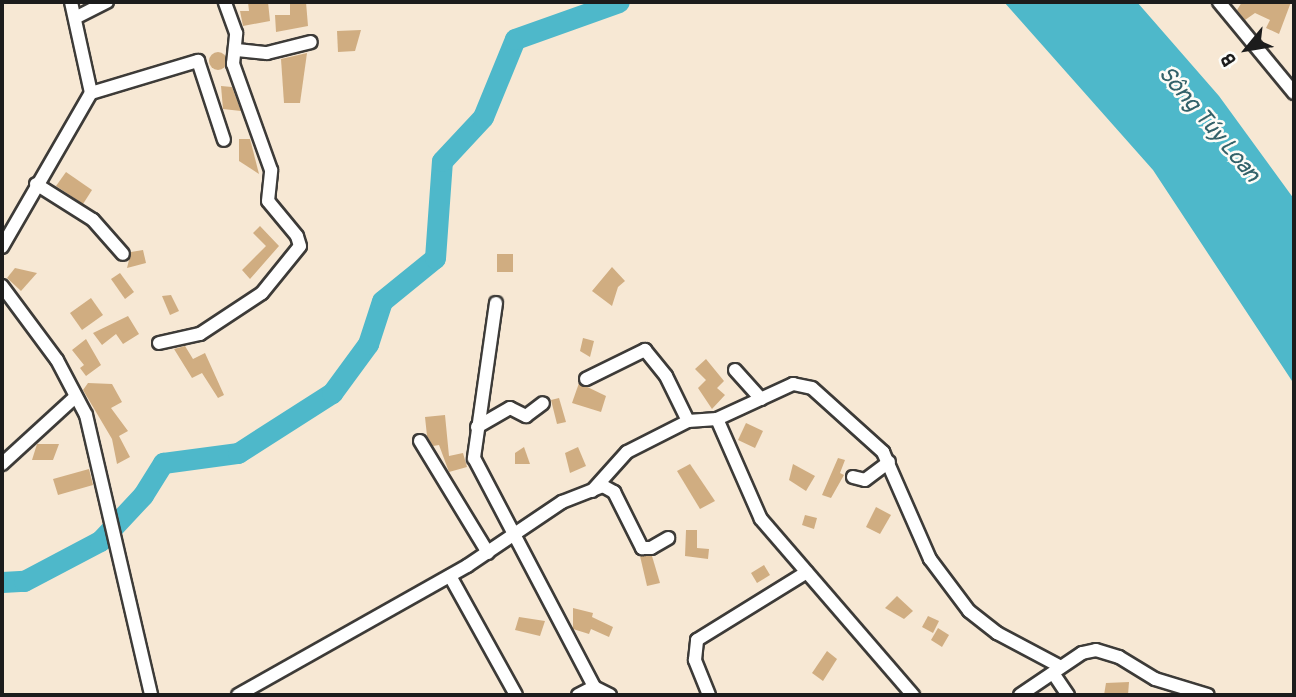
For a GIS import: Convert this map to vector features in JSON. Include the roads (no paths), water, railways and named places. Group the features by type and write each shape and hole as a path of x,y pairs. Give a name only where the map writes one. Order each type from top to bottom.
{"street":[{"path":"71,2 91,93"},
{"path":"75,19 107,2"},
{"path":"159,343 200,334 262,293 300,246 297,236 268,201 271,170 233,64 237,50 225,2"},
{"path":"1219,2 1294,93"},
{"path":"237,50 267,54 311,42"},
{"path":"2,247 91,93 198,61 224,140"},
{"path":"36,184 93,220 123,254"},
{"path":"2,286 57,360 86,415 151,695"},
{"path":"496,303 474,458 510,536 594,688 610,695"},
{"path":"586,379 645,350 666,376 688,421"},
{"path":"735,370 761,399"},
{"path":"591,492 618,458 688,421 717,419 793,384 806,385 875,443 889,462 930,559 947,586 997,633 1057,670 1068,695"},
{"path":"2,464 75,397"},
{"path":"477,427 510,408 526,416 543,403"},
{"path":"717,419 725,429 761,519 913,695"},
{"path":"420,441 488,553"},
{"path":"853,477 865,480 889,462"},
{"path":"237,695 450,576 562,502 603,486 614,492 642,548 651,548 668,538"},
{"path":"709,695 695,660 698,639 807,572"},
{"path":"450,576 516,695"},
{"path":"1020,695 1082,653 1106,652 1155,679 1208,695"},
{"path":"578,695 594,688"}],"water":[{"name":"Sông Túy Loan","path":"1004,2 1137,2 1219,96 1294,199 1294,384 1153,170"}],"waterway":[{"path":"2,582 24,581 100,541 143,495 163,463 238,453 332,393 368,344 382,301 435,258 442,161 483,117 515,39 619,2"}]}
